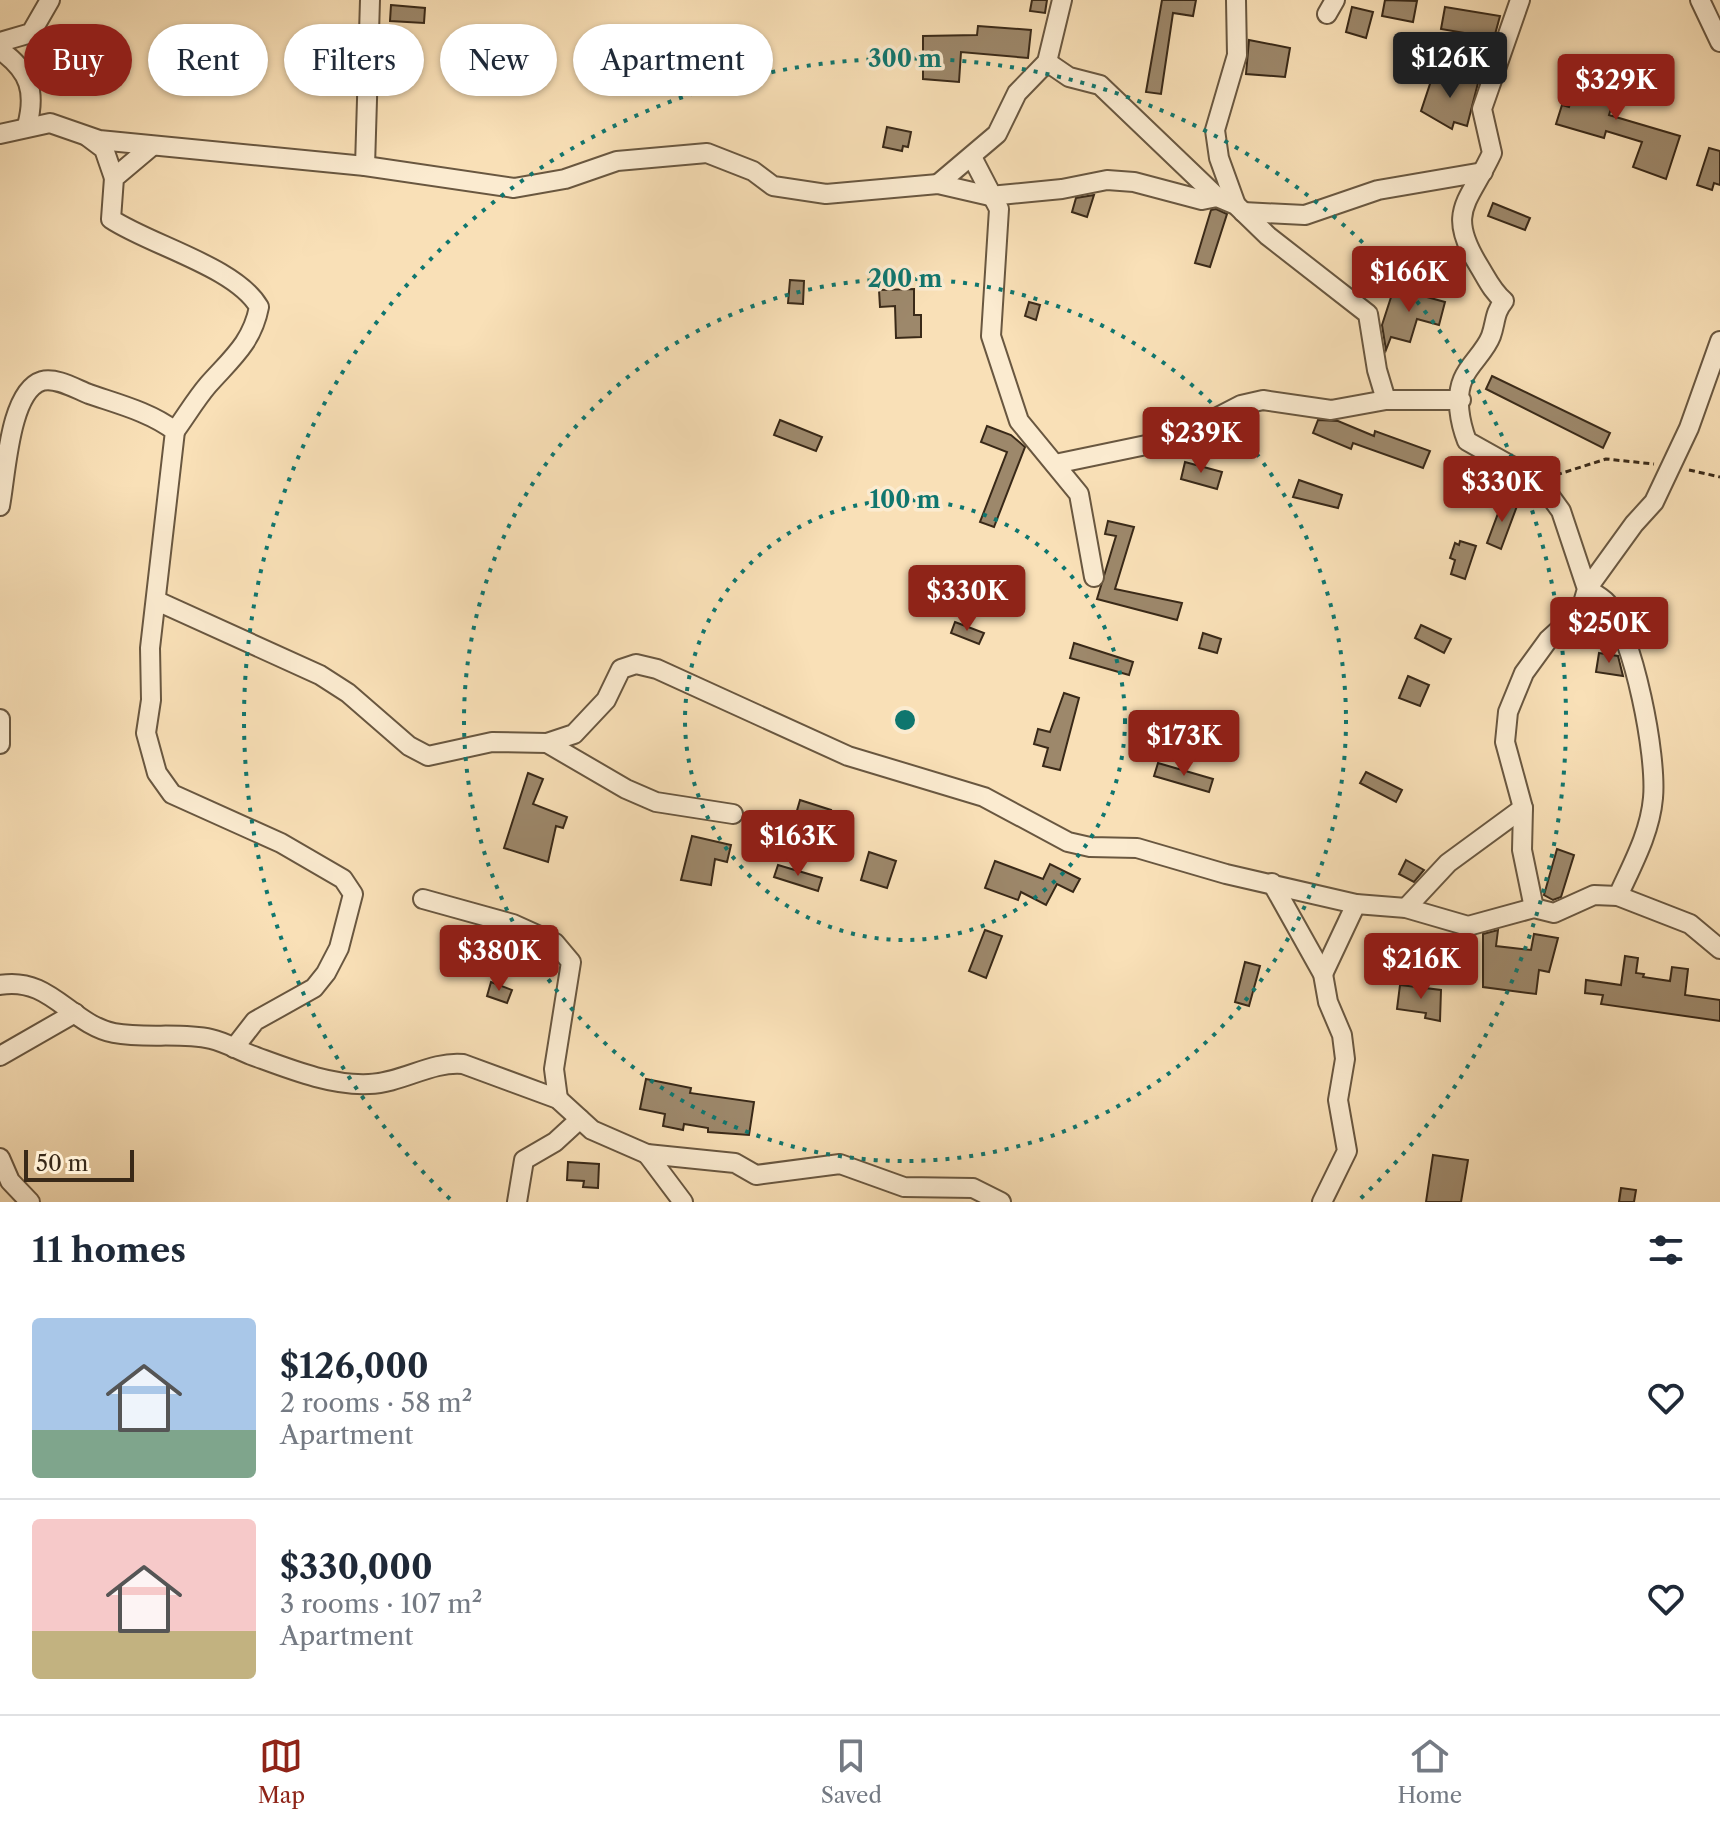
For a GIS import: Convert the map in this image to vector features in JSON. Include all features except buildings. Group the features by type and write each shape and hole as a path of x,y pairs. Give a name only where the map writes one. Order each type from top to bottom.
{"street":[{"path":"0,42 31,33 50,0"},
{"path":"365,166 370,0"},
{"path":"938,184 997,134 1017,93 1047,62 1062,0"},
{"path":"1236,0 1237,55 1215,130 1219,158 1239,208"},
{"path":"1520,0 1482,109 1492,153 1469,194 1459,223 1465,244 1493,292 1504,301 1495,311 1491,335 1481,354 1462,380 1458,415 1467,441 1540,482 1561,511 1587,589 1606,602 1621,628 1654,765 1653,800 1644,837 1618,896"},
{"path":"1700,0 1720,42"},
{"path":"0,50 27,76 33,101 27,126"},
{"path":"1047,62 1069,77 1100,85 1217,197 1239,208 1368,314 1377,370 1386,400"},
{"path":"0,134 50,123 86,136 152,146 365,166 514,188 565,179 617,161 707,153 753,171 773,186 826,194 938,184 990,196 1062,189 1107,180 1134,182 1202,200 1217,197"},
{"path":"86,136 104,149 114,178 111,219 216,273 252,295 259,307 255,327 244,347 208,385 175,431 150,648 151,700 146,733 157,773 172,794 281,843 343,879 353,894 339,948 326,973 314,988 255,1021 234,1048"},
{"path":"114,178 152,146"},
{"path":"972,157 999,209 991,336 1019,421 1055,464 1083,505 1094,577"},
{"path":"1239,208 1305,215 1378,190 1483,172"},
{"path":"1534,908 1522,850 1523,808 1505,742 1508,712 1524,673 1548,640 1581,610 1587,589 1634,524 1654,502 1689,428 1720,341"},
{"path":"0,506 16,413 26,390 40,382 56,382 129,408 175,431"},
{"path":"1055,464 1175,439 1241,405 1263,400 1331,410 1386,400 1461,400"},
{"path":"157,601 320,675 359,701 409,746 428,756 492,742 547,743 574,734 606,700 621,669 636,664 657,669 848,756 984,797 1068,842 1090,847 1137,848 1196,866 1356,904 1406,908 1468,926 1534,908 1554,913 1594,895 1618,896 1690,924 1720,949"},
{"path":"0,719 0,744"},
{"path":"547,743 626,789 656,802 733,814"},
{"path":"1406,908 1448,863 1523,808"},
{"path":"1272,883 1323,974 1328,1002 1342,1035 1345,1059 1338,1100 1347,1151 1322,1202"},
{"path":"423,899 513,924 555,943 571,962 554,1069 558,1099"},
{"path":"1323,974 1356,904"},
{"path":"0,985 28,984 51,994 75,1013 107,1031 138,1037 211,1039 309,1074 369,1084 397,1079 447,1062 463,1064 558,1099 592,1130 647,1154 735,1163 756,1175 840,1164 904,1187 973,1188 1001,1202"},
{"path":"0,1056 75,1013"},
{"path":"517,1202 524,1160 555,1142 580,1119"},
{"path":"647,1154 683,1202"},
{"path":"0,1158 10,1181 30,1202"}],"path":[{"path":"1540,482 1606,459 1670,465 1720,477"}]}
